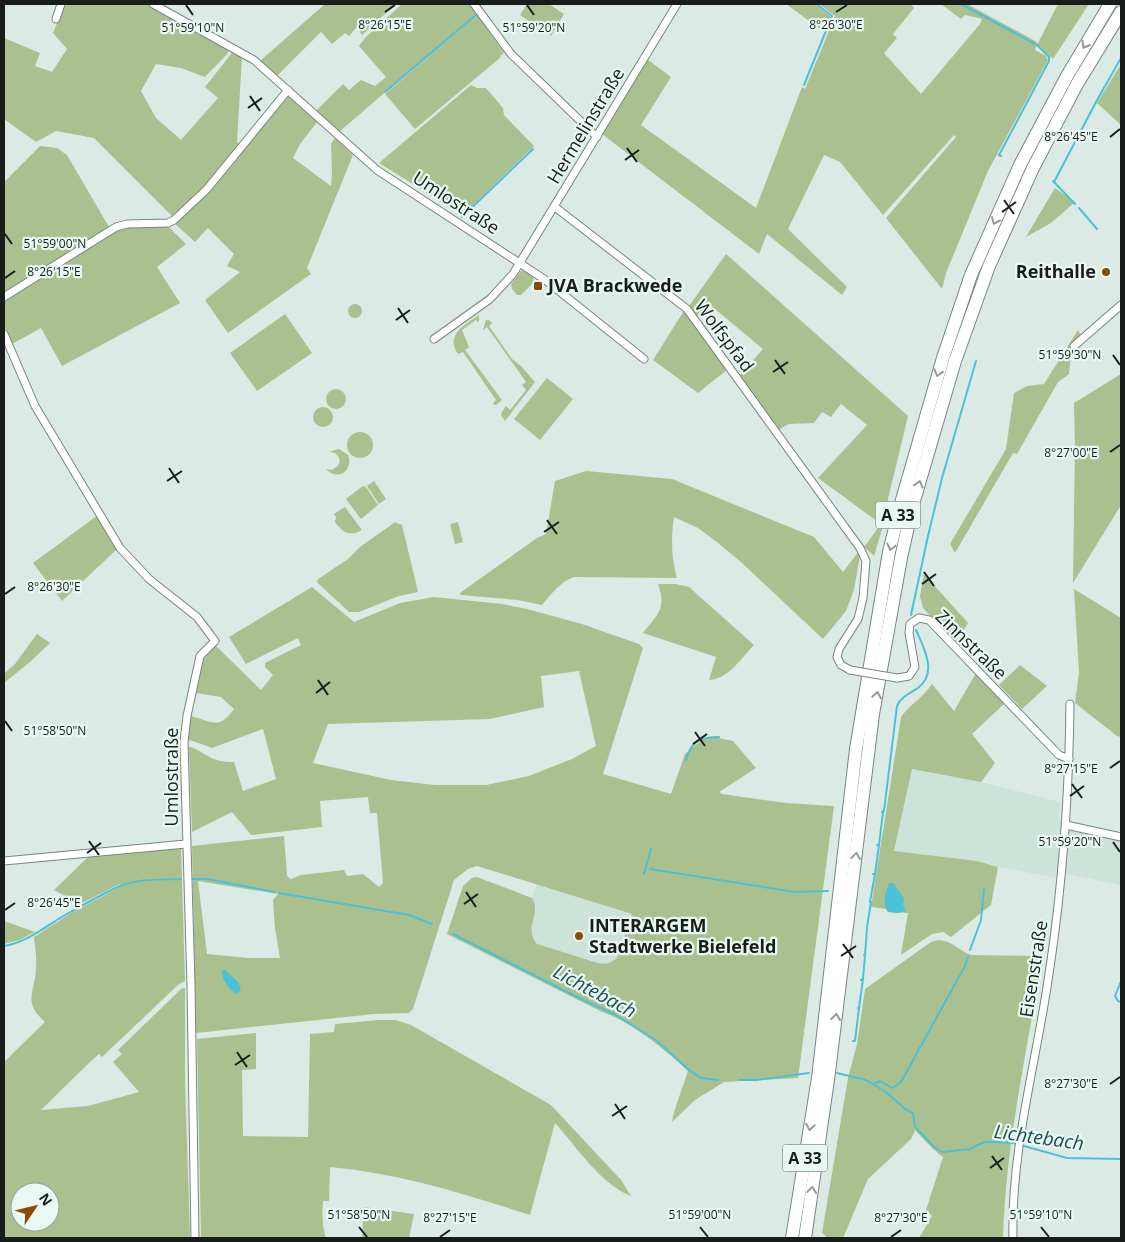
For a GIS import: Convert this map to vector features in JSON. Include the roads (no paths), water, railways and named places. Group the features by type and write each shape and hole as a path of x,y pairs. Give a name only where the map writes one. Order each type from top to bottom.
{"highway":[{"name":"A 33","path":"805,1238 824,1072 856,749 889,552 943,358 971,275 1020,166 1067,76 1110,4"},
{"name":"A 33","path":"792,1238 824,1072 873,714 901,558 923,466 955,361 989,266 1033,168 1077,84 1121,12"}],"street":[{"path":"56,19 61,4"},
{"name":"Umlostraße","path":"154,4 254,60 377,170 521,263"},
{"path":"474,4 511,54 597,137"},
{"name":"Hermelinstraße","path":"521,263 677,4"},
{"path":"4,297 116,227 127,224 168,223 174,220 207,189 288,90"},
{"name":"Wolfspfad","path":"555,207 687,309 801,466"},
{"path":"434,339 495,295 521,263 565,295 644,359"},
{"path":"1074,346 1121,305"},
{"name":"Umlostraße","path":"4,334 35,406 120,548 149,579 197,617 215,641 200,656 187,716 184,742 195,1238"},
{"name":"Zinnstraße","path":"801,466 866,557 866,574 858,619 839,649 837,657 841,666 850,670 897,678 907,677 915,667 909,633 910,624 919,618 929,620 1059,755 1069,759"},
{"name":"Eisenstraße","path":"1013,1238 1012,1220 1017,1154 1047,988 1057,919 1066,825 1070,704"},
{"path":"1066,825 1121,837"},
{"path":"4,861 186,844"}],"water":[{"path":"889,883 893,883 904,898 903,905 906,911 888,912 885,894"},
{"path":"224,969 239,983 241,990 237,994 231,990 225,981 222,975"}],"waterway":[{"path":"804,85 832,16 816,4"},
{"path":"961,4 1037,45 1049,57 1049,61 999,155 1001,156"},
{"path":"385,92 477,14"},
{"path":"1054,182 1121,58"},
{"path":"462,217 533,149"},
{"path":"1053,181 1075,204"},
{"path":"1079,208 1097,229"},
{"path":"911,615 942,478 976,361"},
{"path":"882,812 884,811 897,706 903,697 924,682 927,675 928,660 916,630"},
{"path":"686,760 691,748 697,741 719,737"},
{"path":"877,845 879,845 883,812"},
{"path":"873,874 875,874 879,845"},
{"path":"644,874 651,849"},
{"path":"650,869 795,892 828,891"},
{"path":"870,902 875,874"},
{"name":"Lichtebach","path":"4,946 28,938 99,896 127,883 181,879"},
{"name":"Lichtebach","path":"193,879 207,879 275,892"},
{"path":"970,950 981,920 984,888"},
{"name":"Lichtebach","path":"279,893 409,915 432,924"},
{"path":"867,927 871,902"},
{"path":"864,955 867,928"},
{"name":"Lichtebach","path":"453,934 616,1015 657,1041 689,1070 701,1078 718,1080"},
{"path":"861,980 863,979 865,955"},
{"path":"873,1084 880,1081 892,1088 901,1082 965,966 968,957"},
{"path":"858,1008 863,979"},
{"path":"1121,981 1115,996 1121,1002"},
{"path":"853,1041 855,1041 859,1008"},
{"name":"Lichtebach","path":"739,1080 756,1080 809,1073"},
{"name":"Lichtebach","path":"837,1073 866,1080 886,1092 905,1109 913,1113 915,1127 934,1147 942,1152 970,1149 984,1142 993,1142 1013,1143 1067,1158 1121,1159"}],"place":[{"name":"Reithalle","path":"1106,272"},
{"name":"JVA Brackwede","path":"538,286"},
{"name":"INTERARGEM Stadtwerke Bielefeld","path":"579,936"}]}
